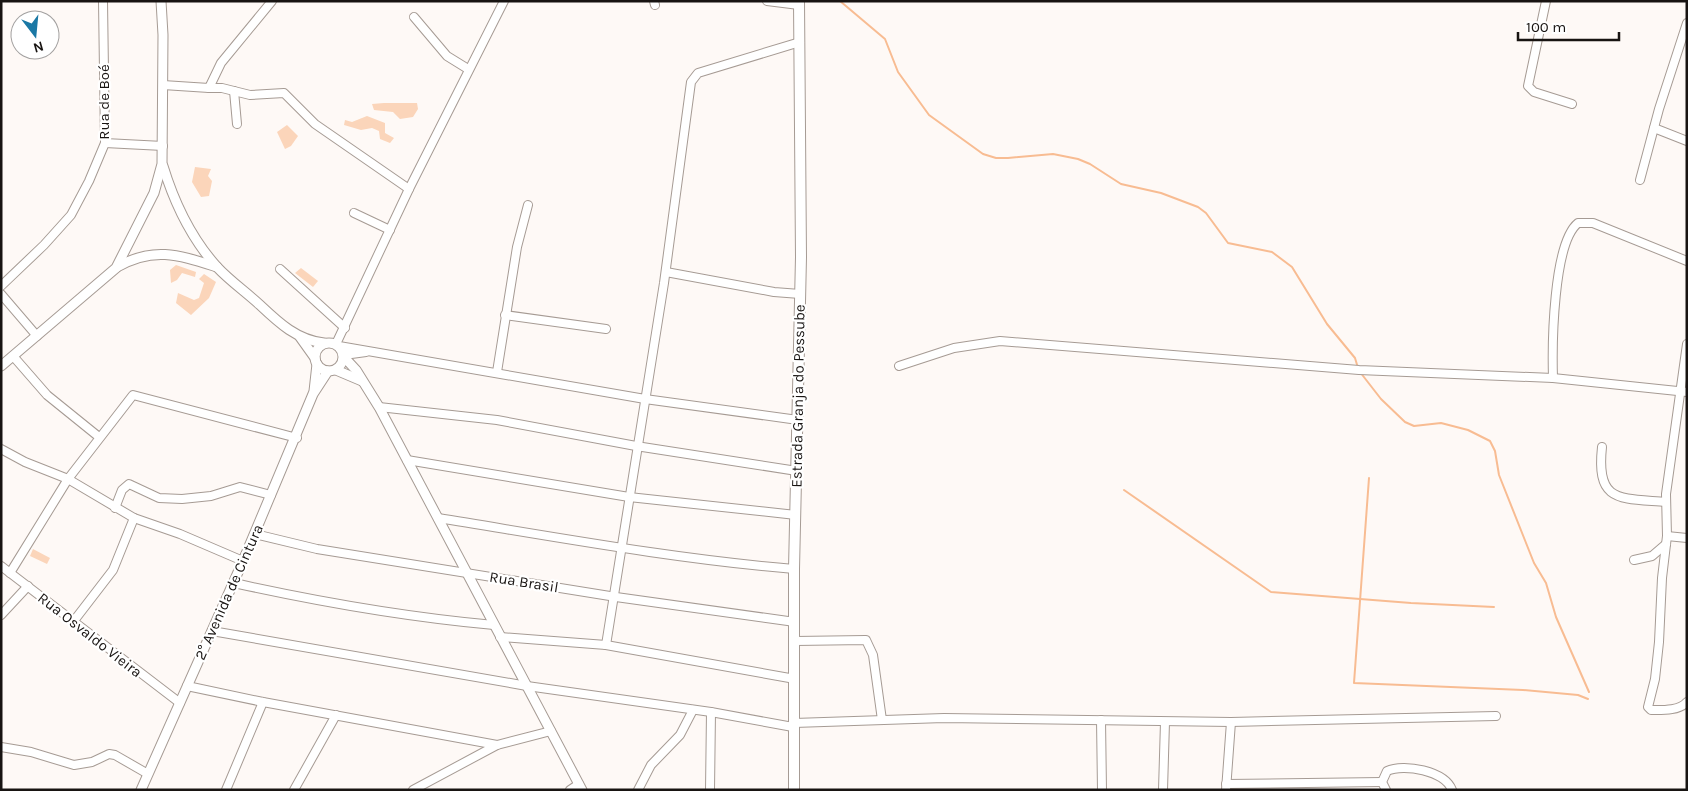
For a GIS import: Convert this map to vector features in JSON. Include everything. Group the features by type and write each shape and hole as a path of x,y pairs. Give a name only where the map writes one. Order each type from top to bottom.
{"main road":[{"name":"Estrada Granja do Pessube","path":"794,790 794,569 800,294 799,3"}],"street":[{"name":"Rua de Boé","path":"1,286 44,246 71,215 89,181 105,143 103,1"},
{"path":"116,268 154,193 162,164 161,1"},
{"path":"209,88 227,56 272,1"},
{"path":"338,345 409,188 504,1"},
{"path":"767,1 799,3"},
{"path":"1546,1 1528,86 1534,92 1572,104"},
{"path":"414,17 447,56 468,69"},
{"path":"1640,180 1654,128 1687,23"},
{"path":"606,645 616,597 636,446 666,272 689,92 694,76 698,73 800,42"},
{"path":"163,85 209,88 250,95 284,93 315,124 409,188"},
{"path":"234,91 236,124"},
{"path":"1654,128 1687,141"},
{"path":"105,143 163,146"},
{"path":"162,164 176,203 201,246 217,267 285,328 300,337 368,351 645,399 798,420"},
{"path":"497,372 517,247 528,205"},
{"path":"354,213 390,230"},
{"path":"1553,378 1552,348 1557,292 1562,251 1571,228 1578,223 1593,223 1687,261"},
{"path":"1,366 116,268 142,256 167,254 217,267"},
{"path":"280,269 345,328"},
{"path":"666,272 774,292 800,294"},
{"path":"1,294 37,336"},
{"path":"505,315 606,329"},
{"path":"300,337 316,361 332,370 362,381"},
{"path":"899,366 954,348 1000,340 1359,370 1553,378 1684,391"},
{"path":"313,394 316,351 324,343"},
{"path":"1685,705 1656,710 1648,707 1655,679 1666,540 1667,482 1684,391 1687,344"},
{"path":"338,345 379,407 465,572 581,787 570,790"},
{"path":"344,356 368,351"},
{"path":"13,356 48,395 99,437"},
{"path":"313,394 332,370 341,366 344,356"},
{"name":"2° Avenida de Cintura","path":"141,790 244,561 297,438 313,394"},
{"path":"10,573 68,479 133,396 297,438"},
{"path":"379,407 497,420 636,446 797,471"},
{"path":"1602,447 1599,469 1607,490 1631,499 1666,502"},
{"path":"1,449 25,462 68,479 134,518 180,534 244,561"},
{"path":"407,460 629,497 796,515"},
{"path":"116,508 122,490 129,484 159,498 182,499 212,496 240,487 271,496"},
{"path":"73,622 113,570 134,518"},
{"path":"438,518 621,548 745,565 794,569"},
{"name":"Rua Brasil","path":"255,534 317,549 616,597 795,622"},
{"path":"1634,560 1652,556 1666,540 1687,538"},
{"name":"Rua Osvaldo Vieira","path":"1,566 180,703"},
{"path":"234,583 314,601 494,625"},
{"path":"1,615 28,586"},
{"path":"212,631 527,686 794,725 944,718 1231,722 1496,716"},
{"path":"500,637 606,645 795,679"},
{"path":"795,641 866,640 873,655 882,720"},
{"path":"187,686 496,745"},
{"path":"226,790 263,702"},
{"path":"638,790 651,765 680,735 693,710"},
{"path":"710,790 711,712"},
{"path":"294,790 336,715"},
{"path":"1101,720 1102,790"},
{"path":"1163,790 1164,722"},
{"path":"1231,722 1226,787 1384,786 1387,771 1402,768 1437,775 1445,779 1452,790"},
{"path":"413,790 496,745 550,731"},
{"path":"1,747 31,752 74,765 92,762 108,754 115,755 148,774"}],"shaded area":[{"path":"417,103 418,109 413,117 400,119 393,112 374,110 372,104"},
{"path":"367,116 385,123 385,133 394,138 390,143 380,139 379,131 372,128 361,130 344,125 345,120 352,122"},
{"path":"287,125 298,136 291,146 285,149 277,132"},
{"path":"195,167 211,169 208,176 212,181 209,196 201,197 192,182"},
{"path":"176,265 196,272 195,277 182,273 177,280 171,283 170,270"},
{"path":"301,268 318,281 313,287 295,273"},
{"path":"204,274 216,282 209,298 191,315 176,303 178,293 194,300 199,298 204,283 199,279"},
{"path":"33,549 50,558 47,564 30,556"}],"waterway":[{"path":"840,1 885,39 898,72 929,115 983,154 996,158 1053,154 1078,159 1090,164 1121,184 1161,193 1198,207 1206,213 1228,243 1272,252 1292,267 1327,324 1355,358 1358,368"},
{"path":"1360,372 1381,399 1405,422 1414,426 1441,423 1468,430 1490,441 1495,451 1499,475 1534,563 1546,583 1556,617 1589,692"},
{"path":"1369,478 1354,683 1523,690 1578,695 1588,699"},
{"path":"1124,490 1271,592 1411,603 1494,607"}]}
